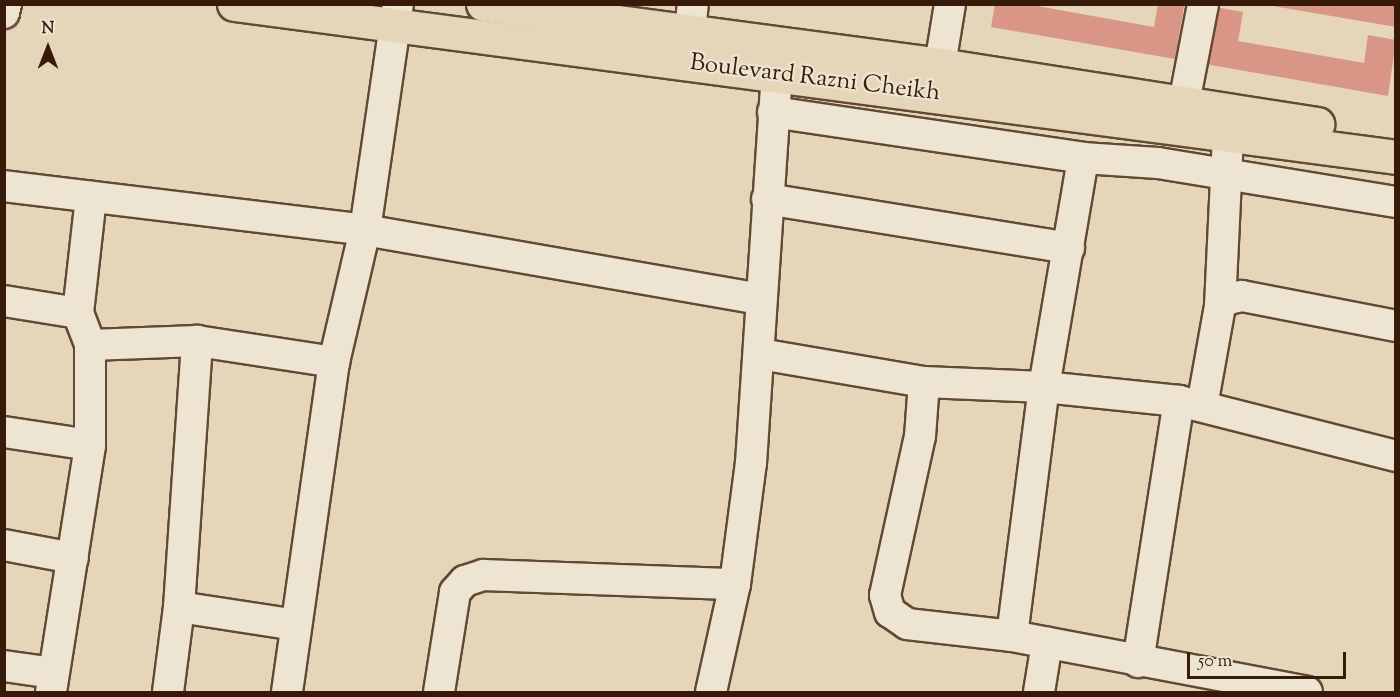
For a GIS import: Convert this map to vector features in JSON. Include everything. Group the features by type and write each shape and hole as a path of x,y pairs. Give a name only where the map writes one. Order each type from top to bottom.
{"main road":[{"name":"Boulevard Razni Cheikh","path":"234,4 396,15 777,58 1228,134 1395,157"},
{"name":"Boulevard Razni Cheikh","path":"483,4 692,18 777,58 940,65 1395,136"}],"street":[{"path":"4,13 6,4"},
{"path":"940,65 950,4"},
{"path":"1184,103 1203,4"},
{"path":"287,693 334,362 365,230 396,15"},
{"path":"711,693 735,584 751,463 760,354 759,299 777,58"},
{"path":"773,112 1083,158 1136,160 1395,202"},
{"path":"1138,662 1190,403 1220,306 1228,134"},
{"path":"1012,636 1044,387 1083,158"},
{"path":"4,186 365,230 759,299"},
{"path":"4,666 52,683 90,445 90,345 78,313 91,197"},
{"path":"767,199 1069,248"},
{"path":"1220,306 1242,296 1395,326"},
{"path":"4,301 78,313"},
{"path":"90,345 197,341 334,362"},
{"path":"168,693 179,607 197,341"},
{"path":"760,354 924,382 1044,387 1190,403 1395,456"},
{"path":"924,382 920,436 885,595 890,612 907,624 1012,636 1306,693"},
{"path":"4,432 90,445"},
{"path":"4,545 73,558"},
{"path":"439,693 455,592 465,581 484,575 735,584"},
{"path":"179,607 296,625"},
{"path":"1040,693 1047,643"}],"building":[{"path":"995,4 1026,4 1154,27 1158,4 1184,6 1175,59 991,27"},
{"path":"1273,4 1396,4 1396,27 1273,6"},
{"path":"1215,7 1243,12 1238,41 1364,63 1368,35 1396,40 1388,96 1205,64"}]}
